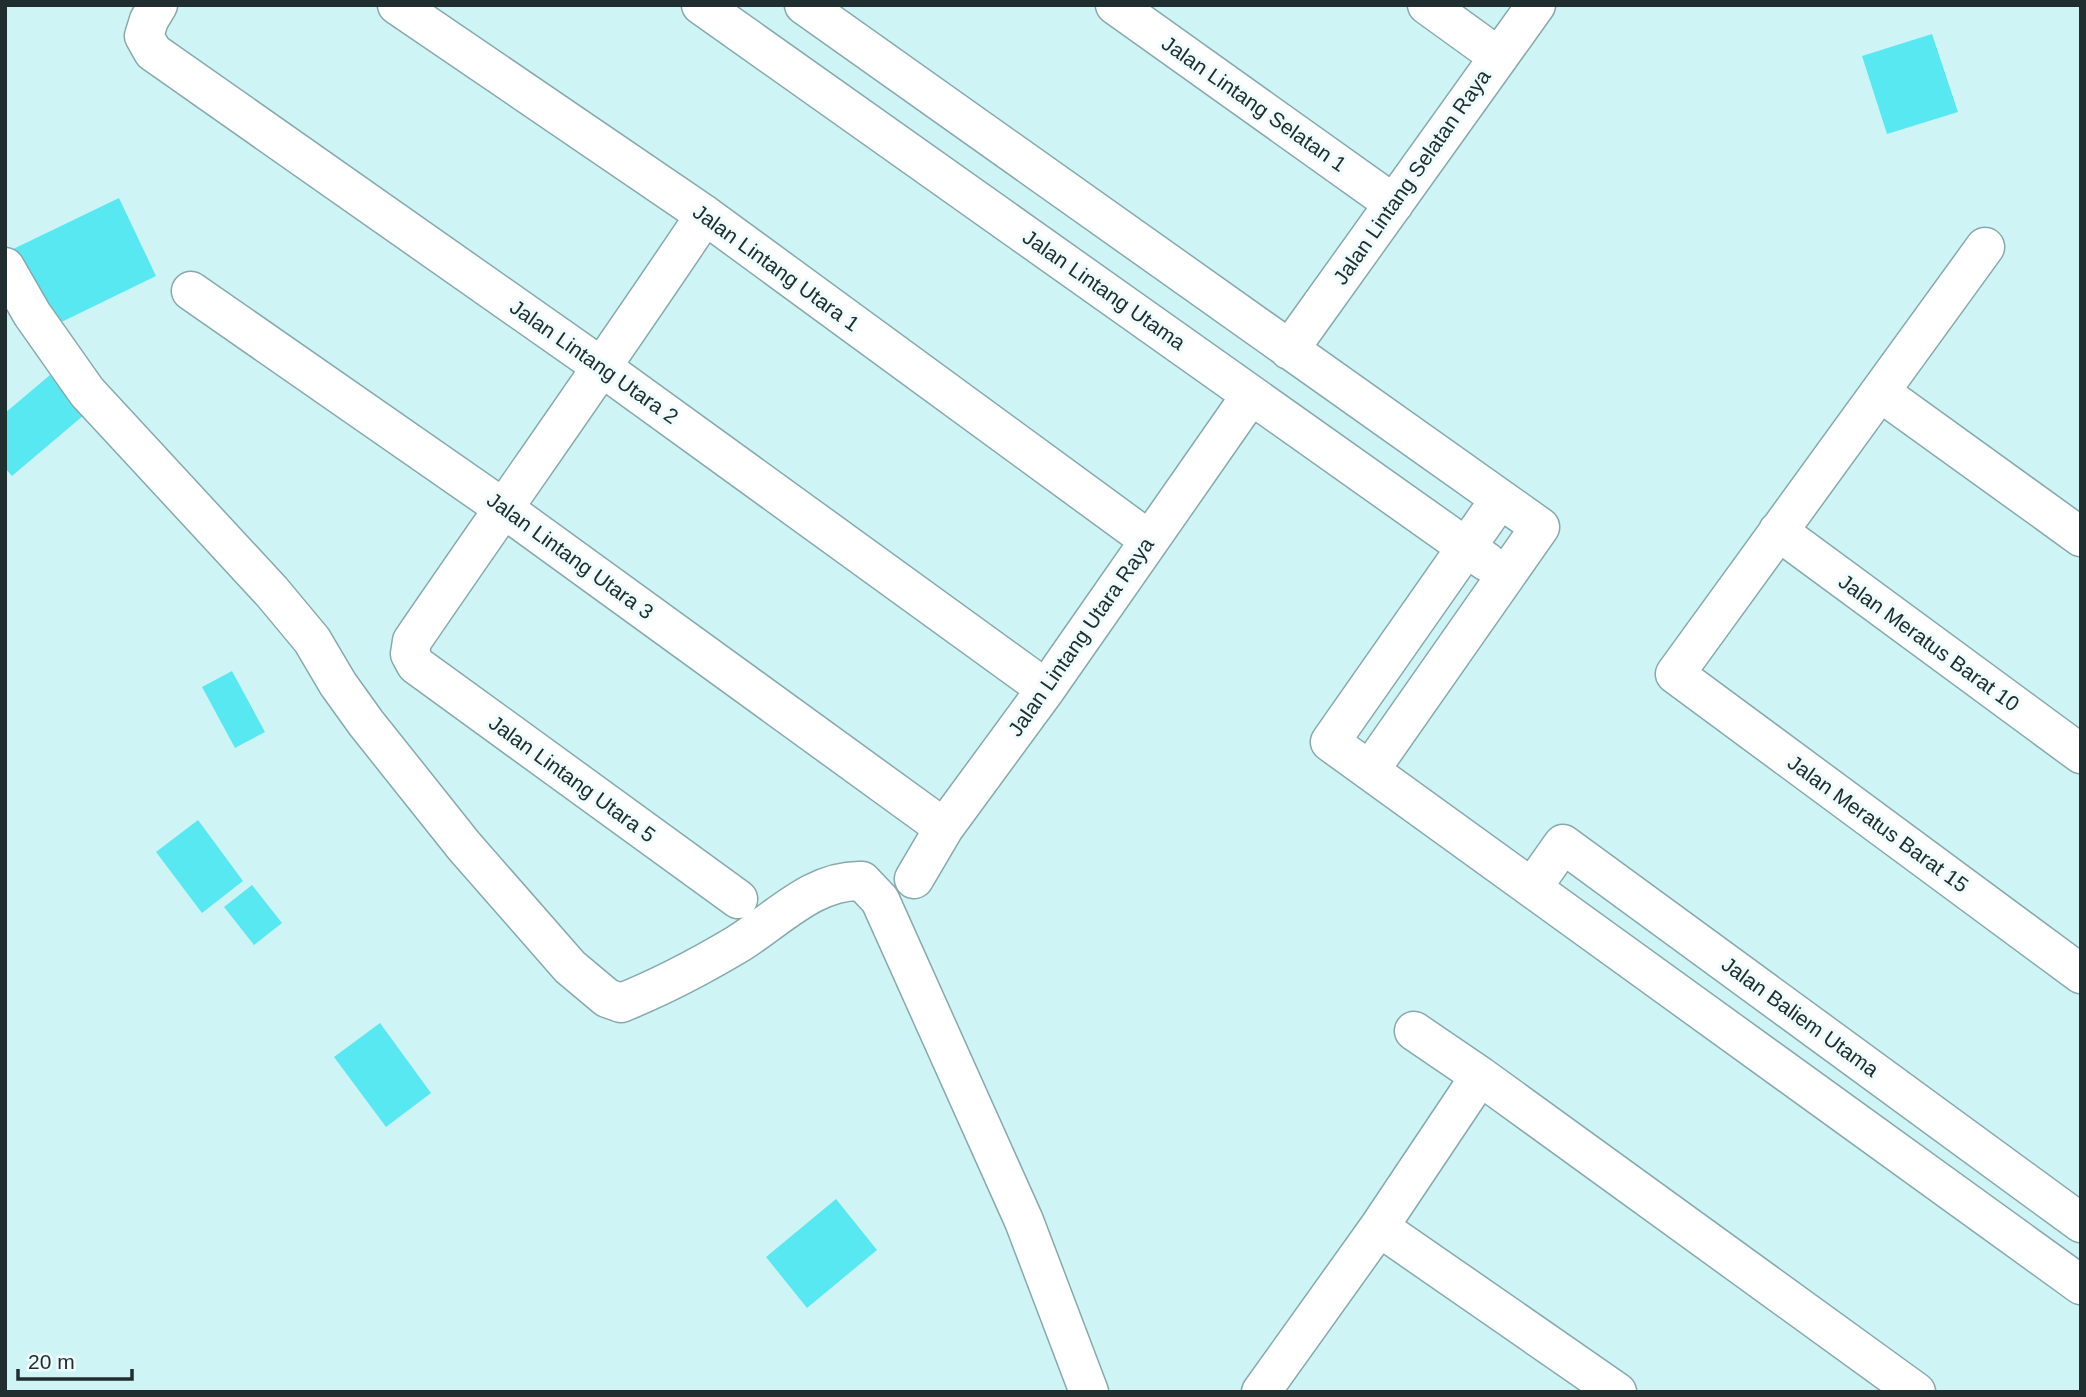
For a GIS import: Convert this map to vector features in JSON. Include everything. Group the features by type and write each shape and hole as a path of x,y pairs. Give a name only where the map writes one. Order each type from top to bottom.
{"street":[{"name":"Jalan Lintang Utara 1","path":"397,5 705,215 1149,540"},
{"name":"Jalan Lintang Utama","path":"701,5 1506,576"},
{"name":"Jalan Lintang Selatan 1","path":"1115,5 1394,204"},
{"path":"1427,5 1499,57"},
{"name":"Jalan Lintang Selatan Raya","path":"1289,350 1536,5"},
{"path":"790,68 813,12 1540,527 1370,770"},
{"name":"Jalan Lintang Utara 2","path":"151,21 153,52 603,368 1046,688"},
{"path":"503,508 603,368 705,215"},
{"path":"1778,531 1984,247"},
{"path":"7,275 87,391 272,592 312,640 338,684 366,723 464,846 570,967 607,998 621,1003 675,979 737,944 823,887 848,880 862,881 880,900 1014,1196 1088,1392"},
{"name":"Jalan Lintang Utara 3","path":"191,291 503,508 944,828"},
{"path":"1880,392 2081,537"},
{"name":"Jalan Lintang Utara Raya","path":"914,879 944,828 1046,688 1251,395"},
{"path":"1500,499 1330,742 2081,1285"},
{"name":"Jalan Lintang Utara 5","path":"503,508 412,641 410,654 416,665 738,900"},
{"name":"Jalan Meratus Barat 15","path":"1778,531 1675,674 2081,974"},
{"name":"Jalan Meratus Barat 10","path":"1778,531 2081,754"},
{"name":"Jalan Baliem Utama","path":"1532,888 1563,844 2081,1223"},
{"path":"1414,1031 1916,1392"},
{"path":"1277,1386 1480,1076"},
{"path":"1379,1227 1618,1392"}],"building":[{"path":"1932,34 1958,112 1887,134 1862,56"},
{"path":"119,198 156,276 43,331 7,252"},
{"path":"50,375 84,415 12,476 5,468 5,413"},
{"path":"232,671 265,732 235,748 202,687"},
{"path":"198,820 243,881 202,913 156,852"},
{"path":"252,885 282,923 254,945 224,907"},
{"path":"380,1023 431,1093 386,1127 334,1057"},
{"path":"836,1199 877,1250 807,1308 766,1257"}]}
